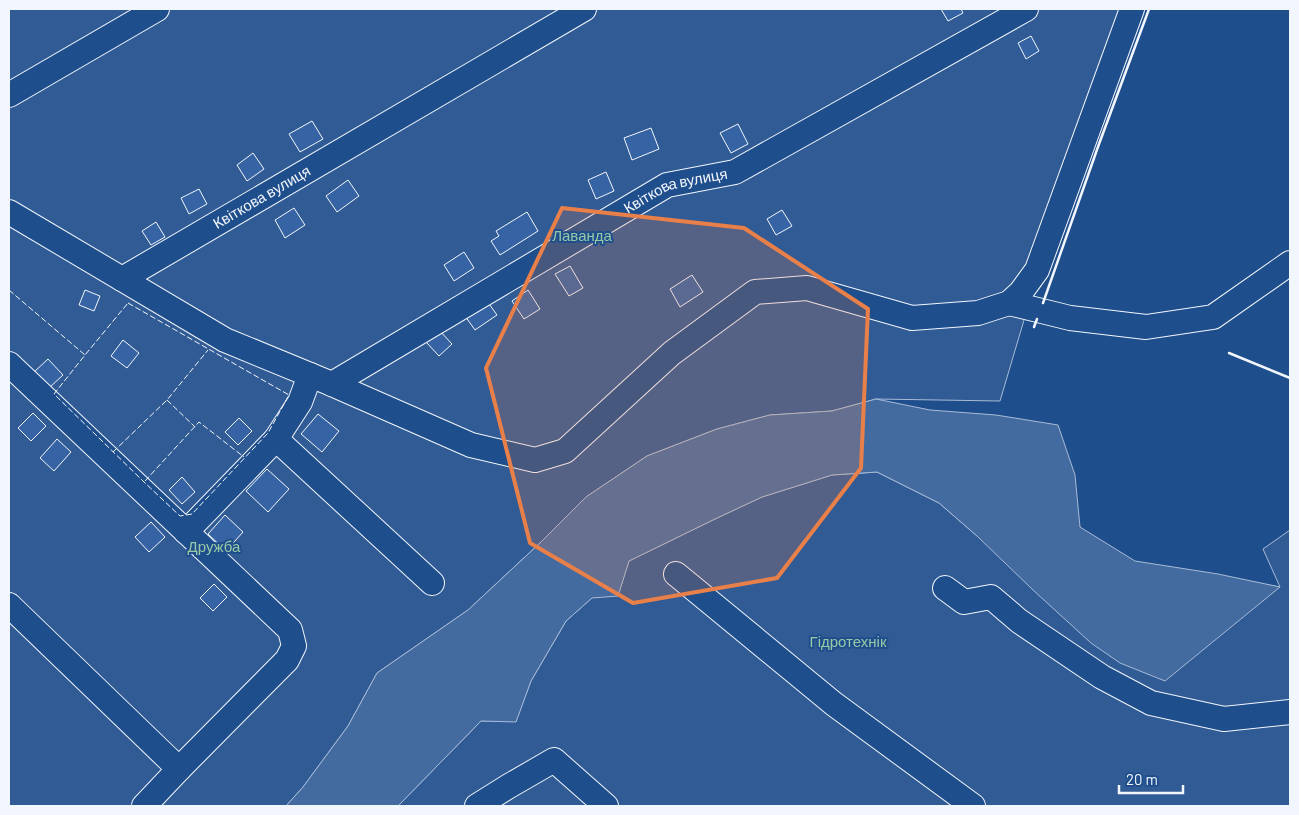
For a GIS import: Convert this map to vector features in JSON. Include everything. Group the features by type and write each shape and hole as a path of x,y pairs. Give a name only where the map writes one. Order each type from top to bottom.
{"street":[{"path":"9,95 158,9"},
{"name":"Квіткова вулиця","path":"122,279 584,9"},
{"name":"Квіткова вулиця","path":"332,384 667,185 735,172 1026,9"},
{"path":"9,212 225,340 472,445 535,460 565,451 672,353 755,292 807,288 912,318 978,314 1009,303 1037,270 1132,9"},
{"path":"1009,303 1070,318 1146,327 1213,317 1290,263"},
{"path":"9,364 290,630 294,646 287,660 144,806"},
{"path":"186,532 276,440 300,402 310,375"},
{"path":"276,440 432,583"},
{"path":"676,574 834,704 973,806"},
{"path":"945,588 964,602 991,597 1019,621 1102,677 1151,703 1224,720 1290,712"},
{"path":"9,605 179,769"},
{"path":"477,806 554,760 606,806"}],"highlighted area":[{"path":"562,208 744,228 868,309 861,468 777,578 633,603 530,543 486,368"}],"shaded area":[{"name":"Лаванда","path":"9,9 1124,9 1078,138 1000,401 876,399 832,411 770,415 717,429 647,456 586,497 468,610 377,673 348,726 303,787 286,806 9,806"},
{"path":"876,399 930,410 996,415 1058,425 1075,475 1080,527 1135,561 1218,574 1280,587 1165,681 1120,663 1091,643 939,503 877,472 832,475 762,497 629,561 618,596 592,598 566,621 531,681 516,722 481,721 398,806 286,806 303,787 348,726 377,673 468,610 586,497 647,456 717,429 770,415 832,411"},
{"name":"Гідротехнік","path":"877,472 939,503 977,536 1280,587 1263,549 1290,530 1290,806 398,806 481,721 516,721 531,681 566,621 593,597 618,595 629,561 762,497 832,475"}],"building":[{"path":"941,9 961,9 963,13 948,21"},
{"path":"1031,36 1039,51 1026,59 1018,43"},
{"path":"312,121 323,139 300,152 289,134"},
{"path":"738,124 748,144 731,153 720,133"},
{"path":"651,128 659,149 632,160 624,138"},
{"path":"253,153 264,169 247,181 237,165"},
{"path":"606,172 614,191 596,199 588,180"},
{"path":"348,180 359,196 337,212 326,196"},
{"path":"199,189 207,204 189,214 181,198"},
{"path":"294,208 305,225 285,238 275,220"},
{"path":"782,210 792,226 776,235 767,219"},
{"path":"527,212 538,231 500,255 491,241 499,236 496,231"},
{"path":"156,222 165,237 151,245 142,231"},
{"path":"464,252 474,268 454,281 444,265"},
{"path":"570,266 583,288 569,296 555,274"},
{"path":"692,275 703,292 680,307 670,289"},
{"path":"85,290 100,296 94,311 79,305"},
{"path":"528,290 540,309 524,319 512,301"},
{"path":"487,301 497,315 475,330 465,316"},
{"path":"439,330 452,344 439,356 426,342"},
{"path":"123,340 139,353 127,368 111,356"},
{"path":"48,359 63,375 49,388 34,372"},
{"path":"33,413 46,426 31,441 18,428"},
{"path":"318,414 339,431 322,452 301,434"},
{"path":"239,418 252,431 238,445 225,432"},
{"path":"57,439 71,452 54,471 40,458"},
{"path":"267,469 289,489 268,512 246,491"},
{"path":"182,477 195,492 182,504 169,490"},
{"path":"225,515 243,532 226,551 208,534"},
{"path":"151,522 165,537 149,552 135,537"},
{"path":"214,584 227,597 213,611 200,598"}],"fence":[{"path":"9,290 85,355"},
{"path":"128,303 289,395 268,433 192,514 180,516 54,394 128,303"},
{"path":"113,452 167,400 208,350"},
{"path":"167,400 195,427"},
{"path":"145,481 199,422 244,457"}],"wall":[{"path":"1043,303 1149,9"},
{"path":"1034,327 1037,319"},
{"path":"1229,353 1290,378"}],"park label":[{"name":"Дружба","path":"214,547"}]}
